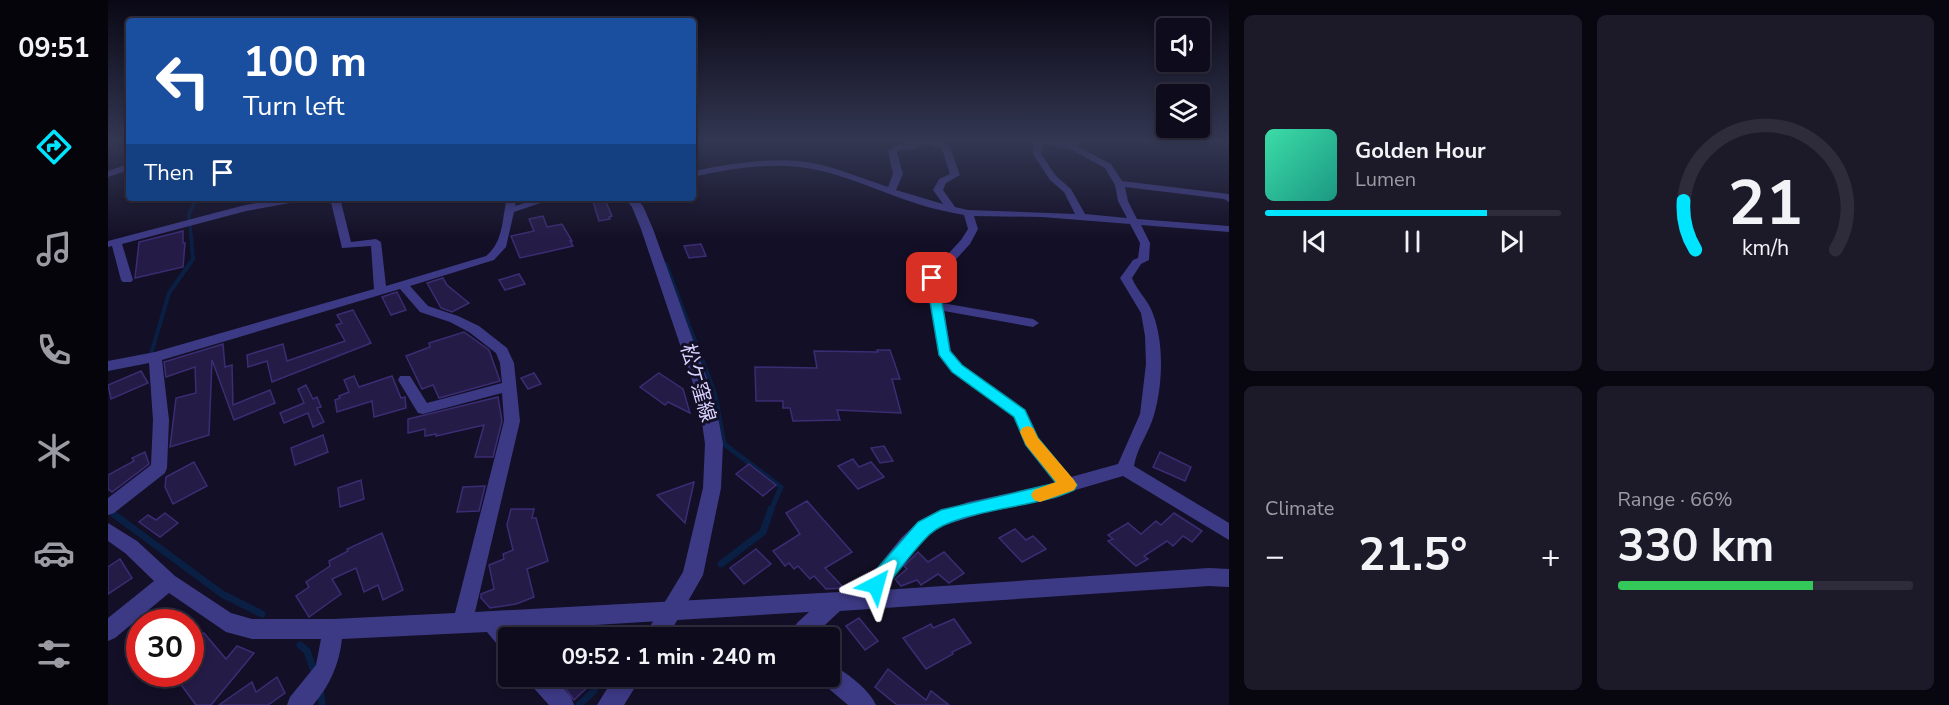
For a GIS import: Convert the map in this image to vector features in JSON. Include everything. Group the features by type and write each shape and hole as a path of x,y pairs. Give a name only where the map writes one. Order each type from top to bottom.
{"street":[{"path":"837,173 924,203 968,213 1082,218 1229,229"},
{"path":"891,191 898,173"},
{"path":"951,208 938,190 942,181 955,175 954,173"},
{"path":"1050,173 1068,191 1082,218"},
{"path":"1112,173 1145,248 1143,260 1137,262 1126,278 1131,292 1146,311 1153,339 1147,415 1127,453 1125,469"},
{"path":"1118,183 1228,197 1229,199"},
{"path":"127,280 112,243 245,208 284,201"},
{"path":"336,201 346,246 376,242 380,291"},
{"path":"108,366 149,358 475,264 498,254 511,201"},
{"path":"508,211 540,201"},
{"name":"松ケ窪線","path":"633,201 647,229 702,385 714,444 712,488 693,575 660,627"},
{"path":"968,213 973,229 966,242 932,278 944,352 957,369 1020,414 1031,441 1068,485"},
{"path":"402,285 424,309 454,318 474,329 502,351 507,363 512,421 462,624"},
{"path":"937,306 1033,323"},
{"path":"108,508 159,468 161,420 149,358"},
{"path":"405,380 423,409 510,386"},
{"path":"864,599 910,542 924,528 947,515 1056,491 1068,485 1125,469 1229,532"},
{"path":"108,531 131,547 168,582 226,622 252,629 333,629 462,624 669,612 757,604 836,602 1209,577 1229,578"},
{"path":"108,631 168,582"},
{"path":"808,627 836,602"},
{"path":"492,622 498,630"},
{"path":"298,705 314,688 328,666 333,629"},
{"path":"840,684 865,705"},
{"path":"547,687 561,704"},
{"path":"609,705 622,687"}],"building":[{"path":"593,201 605,201 612,216 609,217 610,219 599,221"},
{"path":"543,216 547,227 562,224 573,246 520,258 511,236 534,231 529,219"},
{"path":"183,231 183,243 185,243 183,267 135,278 139,242"},
{"path":"701,244 706,256 689,258 684,246"},
{"path":"519,274 525,284 505,290 499,280"},
{"path":"443,278 447,285 469,303 452,312 441,308 427,283"},
{"path":"397,292 406,310 391,315 382,297"},
{"path":"353,310 371,343 272,382 267,361 248,367 247,355 283,344 287,361 345,341 336,325 342,323 337,315"},
{"path":"464,332 489,350 500,381 439,398 433,385 422,389 406,356 430,347 429,343"},
{"path":"223,344 225,367 232,365 233,405 270,390 275,403 234,420 212,360 209,435 170,447 176,398 196,393 195,367 166,377 164,362"},
{"path":"877,350 890,350 900,379 892,379 901,413 837,410 840,420 793,421 790,408 783,408 783,401 756,401 755,367 817,368 814,351 878,352"},
{"path":"141,371 148,383 111,399 108,385"},
{"path":"534,373 541,384 528,389 521,378"},
{"path":"659,373 683,389 690,413 668,402 665,405 640,387"},
{"path":"354,376 359,387 392,376 401,398 405,397 406,408 374,417 372,401 337,412 335,400 349,392 344,380"},
{"path":"306,385 313,399 317,397 321,407 317,408 324,422 313,427 308,413 284,423 280,413 304,403 298,389"},
{"path":"498,397 502,421 493,457 475,457 484,425 436,436 436,434 425,436 425,429 408,433 408,419"},
{"path":"323,435 328,452 295,465 291,448"},
{"path":"884,446 893,461 880,463 871,448"},
{"path":"145,452 149,464 112,492 108,489 108,475 134,461 132,458"},
{"path":"1160,452 1191,467 1185,481 1153,467"},
{"path":"853,459 859,467 871,462 884,477 858,489 838,466"},
{"path":"194,462 207,486 173,504 165,487 166,477"},
{"path":"749,464 776,485 763,496 736,474"},
{"path":"361,480 364,499 340,507 338,488"},
{"path":"694,482 685,523 657,495"},
{"path":"485,486 479,511 457,512 463,487"},
{"path":"807,501 852,552 825,568 844,588 826,589 814,576 810,579 798,566 794,569 789,563 785,566 773,551 800,534 786,513"},
{"path":"511,509 534,509 532,518 536,518 548,561 527,569 534,597 516,604 490,608 481,598 481,594 494,589 489,565 504,559 503,554 513,550 507,525"},
{"path":"165,513 178,523 160,537 139,522 148,515 156,520"},
{"path":"1174,513 1202,531 1192,542 1183,536 1173,546 1167,541 1144,556 1148,559 1136,566 1108,541 1113,539 1108,535 1128,523 1141,534 1156,521 1161,525"},
{"path":"1015,529 1026,540 1033,536 1046,549 1022,562 999,538"},
{"path":"382,533 403,590 383,600 378,585 364,592 356,568 332,579 341,594 309,617 296,596 309,587 306,582 330,566 329,561 348,551 347,549"},
{"path":"756,549 771,564 744,584 730,568"},
{"path":"918,552 928,562 944,552 964,573 949,583 938,574 921,585 917,580 901,586 895,579 907,569 904,566"},
{"path":"120,559 132,578 108,594 108,567"},
{"path":"859,618 878,641 865,650 846,626"},
{"path":"954,619 971,643 926,669 903,638 931,624 933,628"},
{"path":"204,633 226,659 237,646 254,653 211,705 196,705 183,687 204,687"},
{"path":"888,669 926,700 931,691 949,705 897,705 875,687"},
{"path":"277,677 285,693 268,705 219,705 252,682 256,692"},
{"path":"564,687 588,687 574,700"}],"waterway":[{"path":"191,236 189,214 196,201"},
{"path":"151,354 169,293 193,259 191,235"},
{"path":"666,264 701,357"},
{"path":"700,355 715,395 724,444 781,487 771,510"},
{"path":"721,564 763,532 771,509"},
{"path":"108,510 222,594 262,614"},
{"path":"300,645 307,651 315,674"},
{"path":"320,687 322,705"},
{"path":"579,705 594,691 595,687"}],"slow traffic":[{"path":"1028,432 1031,441 1068,485 1040,495"}],"route":[{"path":"876,585 924,528 947,515 1056,491 1068,485 1031,441 1020,414 957,369 944,352 932,278"}]}
